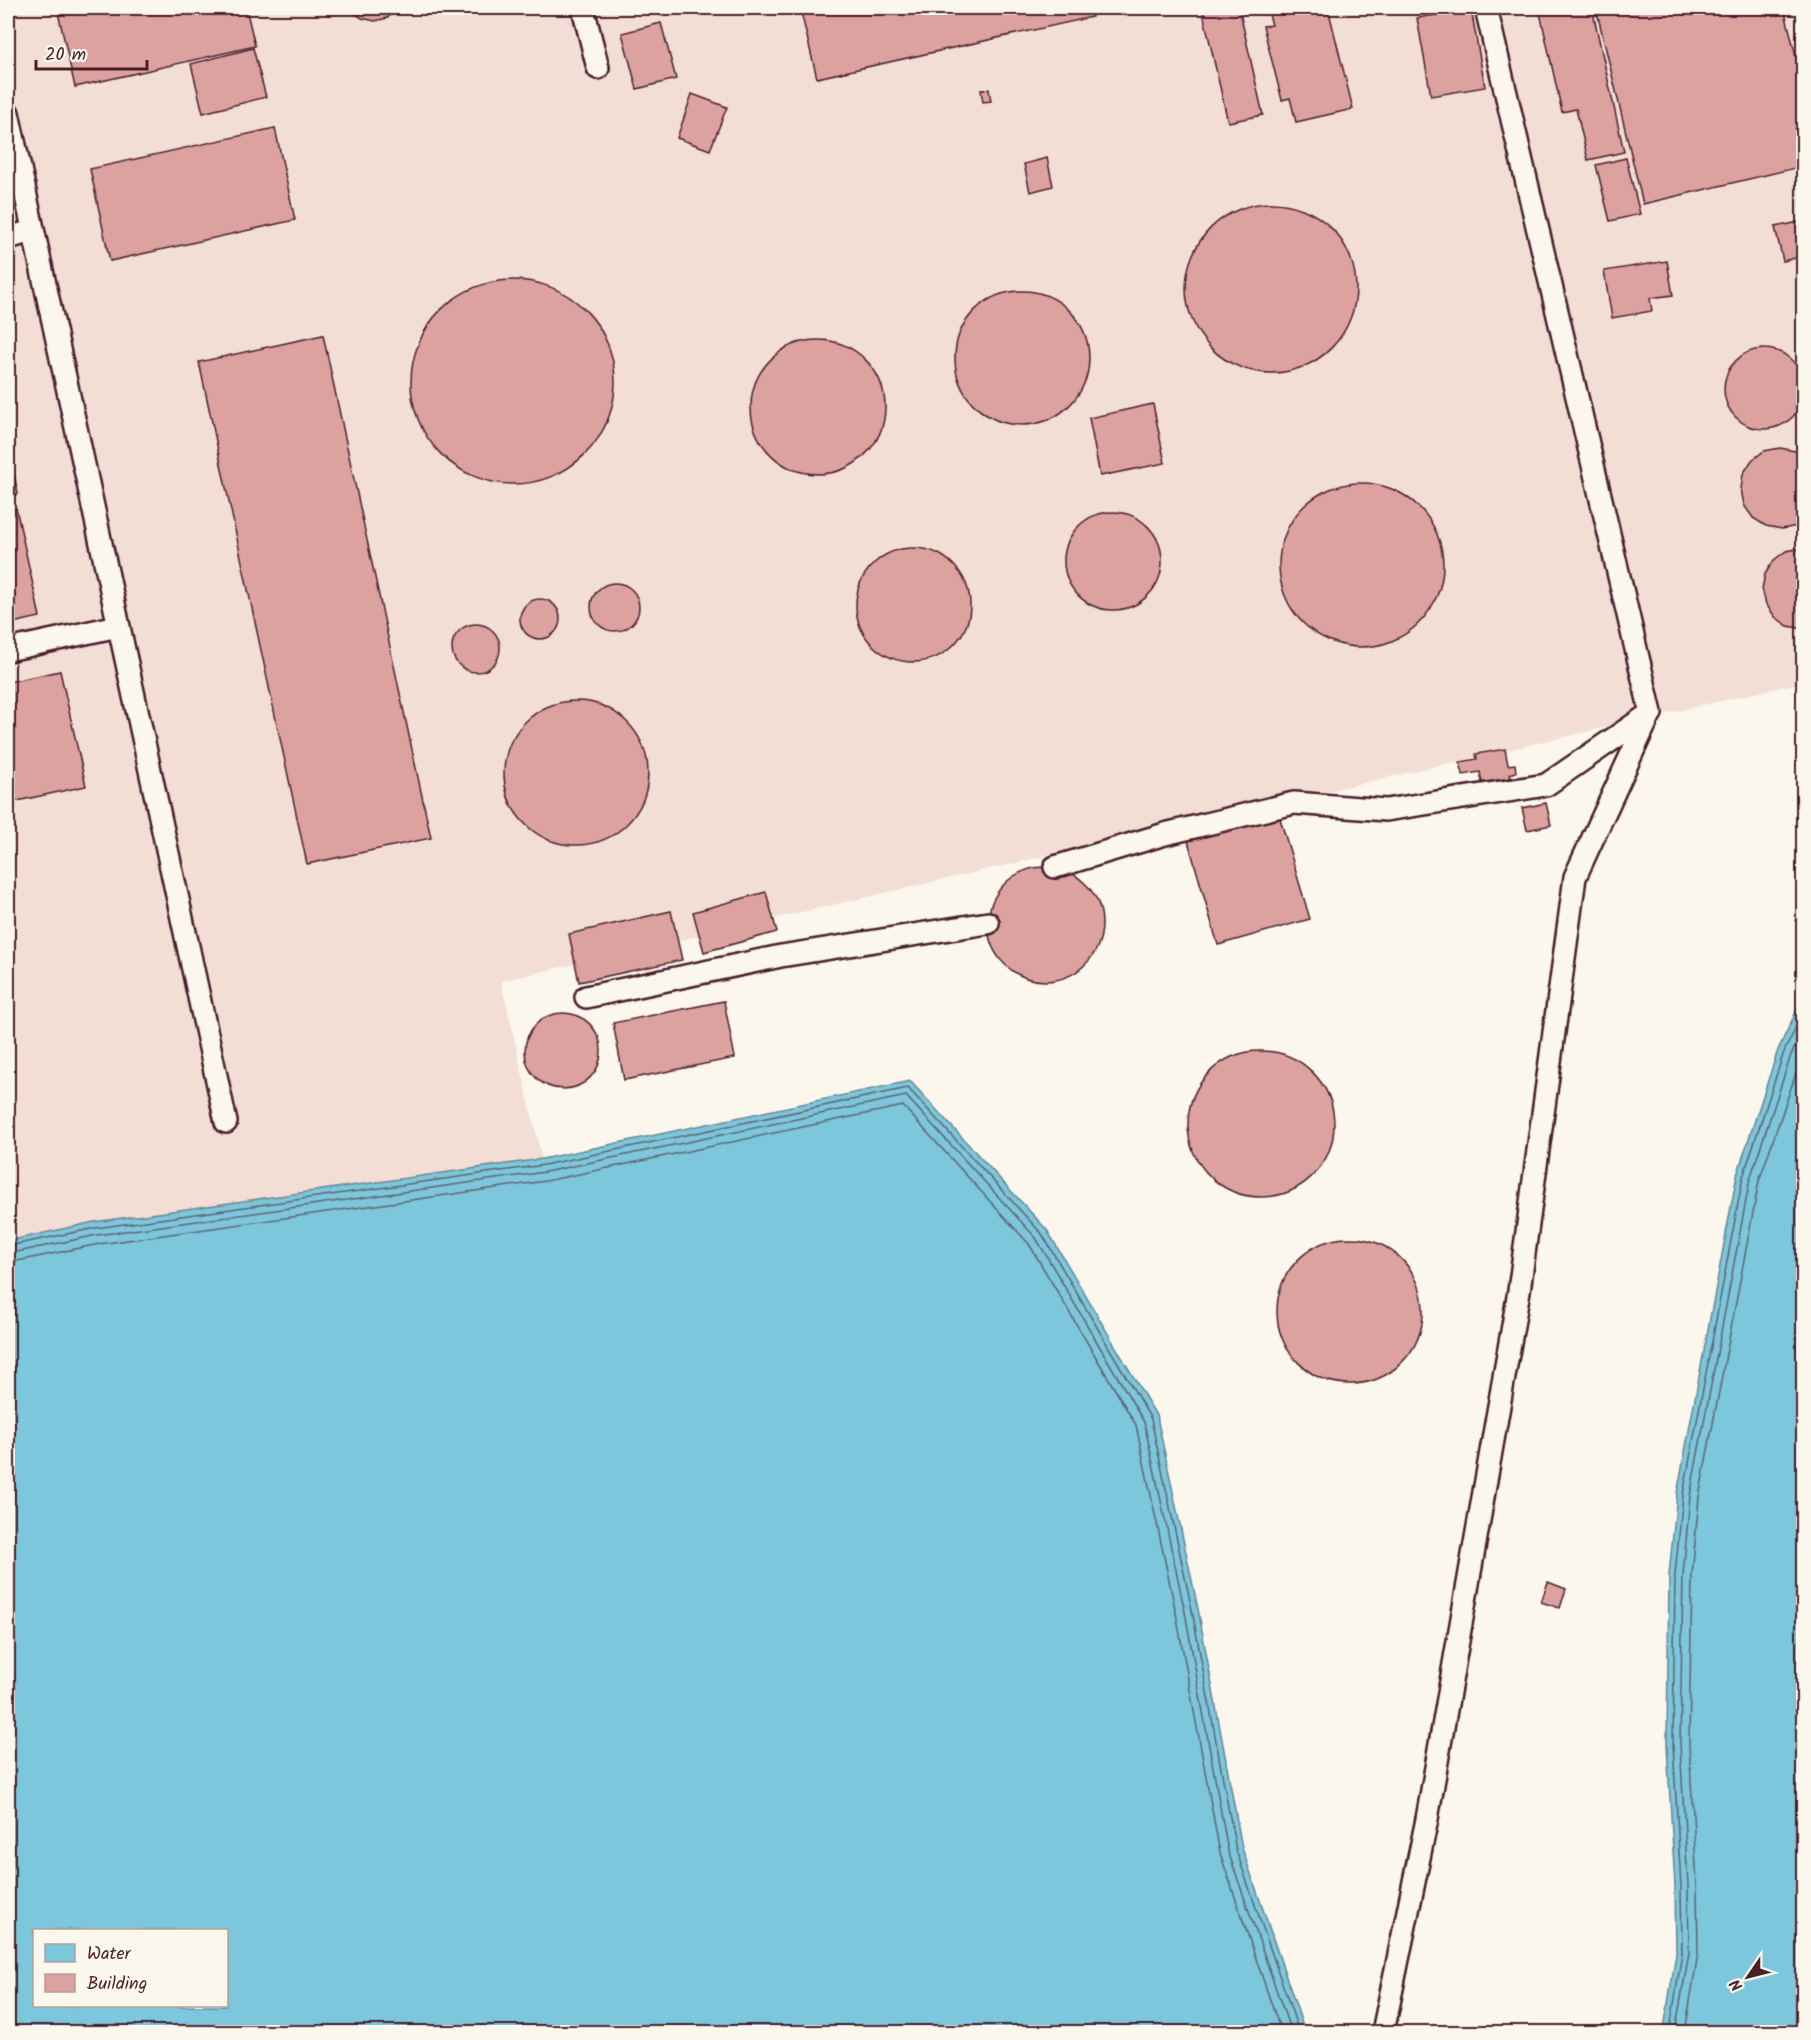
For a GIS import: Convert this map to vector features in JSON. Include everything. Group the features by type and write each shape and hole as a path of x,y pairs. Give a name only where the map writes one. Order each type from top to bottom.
{"lane":[{"path":"583,8 598,68"},
{"path":"1383,2032 1427,1819 1519,1291 1575,877 1651,713 1486,8"},
{"path":"8,113 226,1122"},
{"path":"8,238 32,231"},
{"path":"8,650 118,626"},
{"path":"1054,867 1165,834 1294,803 1386,810 1546,785 1651,713"},
{"path":"586,997 781,957 988,923"}],"shaded area":[{"path":"8,8 1803,8 1803,682 501,981 542,1159 94,1222 8,1241"}],"water":[{"path":"1803,997 1803,2032 1661,2032 1665,2022 1676,1953 1675,1886 1667,1745 1669,1575 1677,1494 1737,1175 1778,1050"},
{"path":"910,1081 1047,1230 1157,1417 1198,1609 1242,1848 1305,2032 8,2032 8,1241 94,1222 542,1159"}],"building":[{"path":"57,8 246,8 255,46 75,87"},
{"path":"347,8 399,8 387,18 375,21 362,18"},
{"path":"800,8 1090,8 1092,17 817,78"},
{"path":"1202,8 1239,8 1263,115 1228,122"},
{"path":"1267,8 1328,8 1353,109 1296,122 1290,98 1282,100 1263,26 1272,25"},
{"path":"1539,8 1592,8 1624,152 1588,160 1576,109 1562,112"},
{"path":"1596,8 1784,8 1804,89 1804,166 1643,204"},
{"path":"1471,9 1485,87 1431,96 1417,18"},
{"path":"661,23 676,79 637,89 622,33"},
{"path":"253,48 266,97 203,113 191,64"},
{"path":"989,89 991,101 983,102 981,90"},
{"path":"692,94 727,107 710,150 677,138"},
{"path":"275,128 295,220 110,261 90,169"},
{"path":"1047,158 1053,186 1030,192 1024,164"},
{"path":"1626,158 1640,214 1610,221 1596,165"},
{"path":"1271,203 1288,204 1304,209 1331,228 1350,255 1355,271 1355,305 1350,321 1331,348 1304,367 1288,372 1271,373 1254,372 1238,367 1211,348 1192,321 1187,305 1186,288 1187,271 1192,255 1211,228 1238,209 1254,204"},
{"path":"1804,221 1804,256 1783,261 1775,227"},
{"path":"1667,261 1673,295 1650,298 1652,311 1612,318 1604,271"},
{"path":"503,280 523,280 543,284 561,292 578,303 592,317 611,352 615,382 611,412 603,430 592,447 578,461 543,480 523,484 503,484 483,480 465,472 448,461 434,447 415,412 411,392 411,372 415,352 423,334 434,317 448,303 483,284"},
{"path":"1022,291 1048,296 1069,311 1084,332 1089,358 1084,384 1069,405 1048,420 1022,425 996,420 975,405 960,384 955,358 960,332 975,311 996,296"},
{"path":"323,335 431,838 307,864 199,362"},
{"path":"818,340 844,345 865,360 880,381 885,407 880,433 865,454 844,469 818,474 792,469 771,454 756,433 751,407 756,381 771,360 792,345"},
{"path":"1764,349 1779,352 1792,361 1801,374 1804,389 1801,404 1792,417 1779,426 1764,429 1749,426 1736,417 1727,404 1724,389 1727,374 1736,361 1749,352"},
{"path":"1153,404 1165,463 1100,476 1089,418"},
{"path":"8,444 18,494 8,497"},
{"path":"1780,448 1795,451 1804,456 1804,521 1797,526 1782,529 1766,526 1753,518 1744,505 1741,489 1743,474 1752,460 1764,451"},
{"path":"1361,483 1377,484 1393,489 1419,507 1437,533 1442,549 1442,581 1437,597 1419,623 1393,641 1377,646 1361,647 1345,646 1329,641 1303,623 1285,597 1280,581 1279,565 1280,549 1285,533 1303,507 1329,489 1345,484"},
{"path":"16,508 40,617 8,624 8,510"},
{"path":"1113,512 1123,513 1140,520 1154,534 1161,551 1161,571 1154,588 1140,602 1123,609 1113,610 1103,609 1086,602 1072,588 1065,571 1064,561 1065,551 1072,534 1086,520 1103,513"},
{"path":"913,548 935,552 953,565 966,583 970,605 966,627 953,645 935,658 913,662 891,658 873,645 860,627 856,605 860,583 873,565 891,552"},
{"path":"1804,548 1804,629 1788,626 1775,617 1766,604 1762,589 1765,574 1774,560 1786,551"},
{"path":"610,583 620,583 632,590 639,602 639,612 632,624 620,631 610,631 595,620 591,612 591,602 602,587"},
{"path":"540,599 548,600 554,605 559,611 559,627 554,633 548,638 540,639 532,638 526,633 521,627 520,619 521,611 526,605 532,600"},
{"path":"471,624 481,624 496,634 500,648 499,657 490,668 481,672 471,672 456,662 452,653 452,643 462,628"},
{"path":"60,671 86,786 8,803 8,682"},
{"path":"576,701 590,702 604,707 627,722 642,745 647,759 647,787 642,801 627,824 604,839 590,844 576,845 562,844 548,839 525,824 510,801 505,787 504,773 505,759 510,745 525,722 548,707 562,702"},
{"path":"1505,749 1508,765 1515,764 1516,772 1510,774 1511,778 1482,783 1480,772 1463,775 1460,762 1477,759 1476,754"},
{"path":"1546,803 1551,825 1527,830 1522,808"},
{"path":"1279,815 1310,919 1218,945 1188,841"},
{"path":"1045,867 1067,871 1085,884 1098,902 1102,924 1098,946 1085,964 1067,977 1045,981 1023,977 1005,964 992,946 988,924 992,902 1005,884 1023,871"},
{"path":"766,892 777,932 704,952 693,912"},
{"path":"671,911 682,960 579,982 569,934"},
{"path":"724,1001 735,1058 624,1080 613,1023"},
{"path":"556,1013 570,1013 584,1019 595,1030 601,1044 598,1066 590,1078 570,1089 556,1089 542,1083 531,1072 525,1058 525,1044 531,1030 542,1019"},
{"path":"1261,1051 1275,1052 1289,1057 1302,1063 1313,1072 1322,1083 1328,1096 1333,1110 1333,1138 1328,1152 1322,1165 1313,1176 1302,1185 1289,1191 1275,1196 1261,1197 1247,1196 1233,1191 1220,1185 1209,1176 1200,1165 1194,1152 1189,1138 1188,1124 1189,1110 1194,1096 1200,1083 1209,1072 1220,1063 1233,1057 1247,1052"},
{"path":"1350,1238 1378,1243 1402,1259 1418,1283 1423,1311 1418,1339 1402,1363 1378,1379 1350,1384 1322,1379 1298,1363 1282,1339 1277,1311 1282,1283 1298,1259 1322,1243"},
{"path":"1548,1582 1566,1589 1560,1608 1541,1602"}]}
